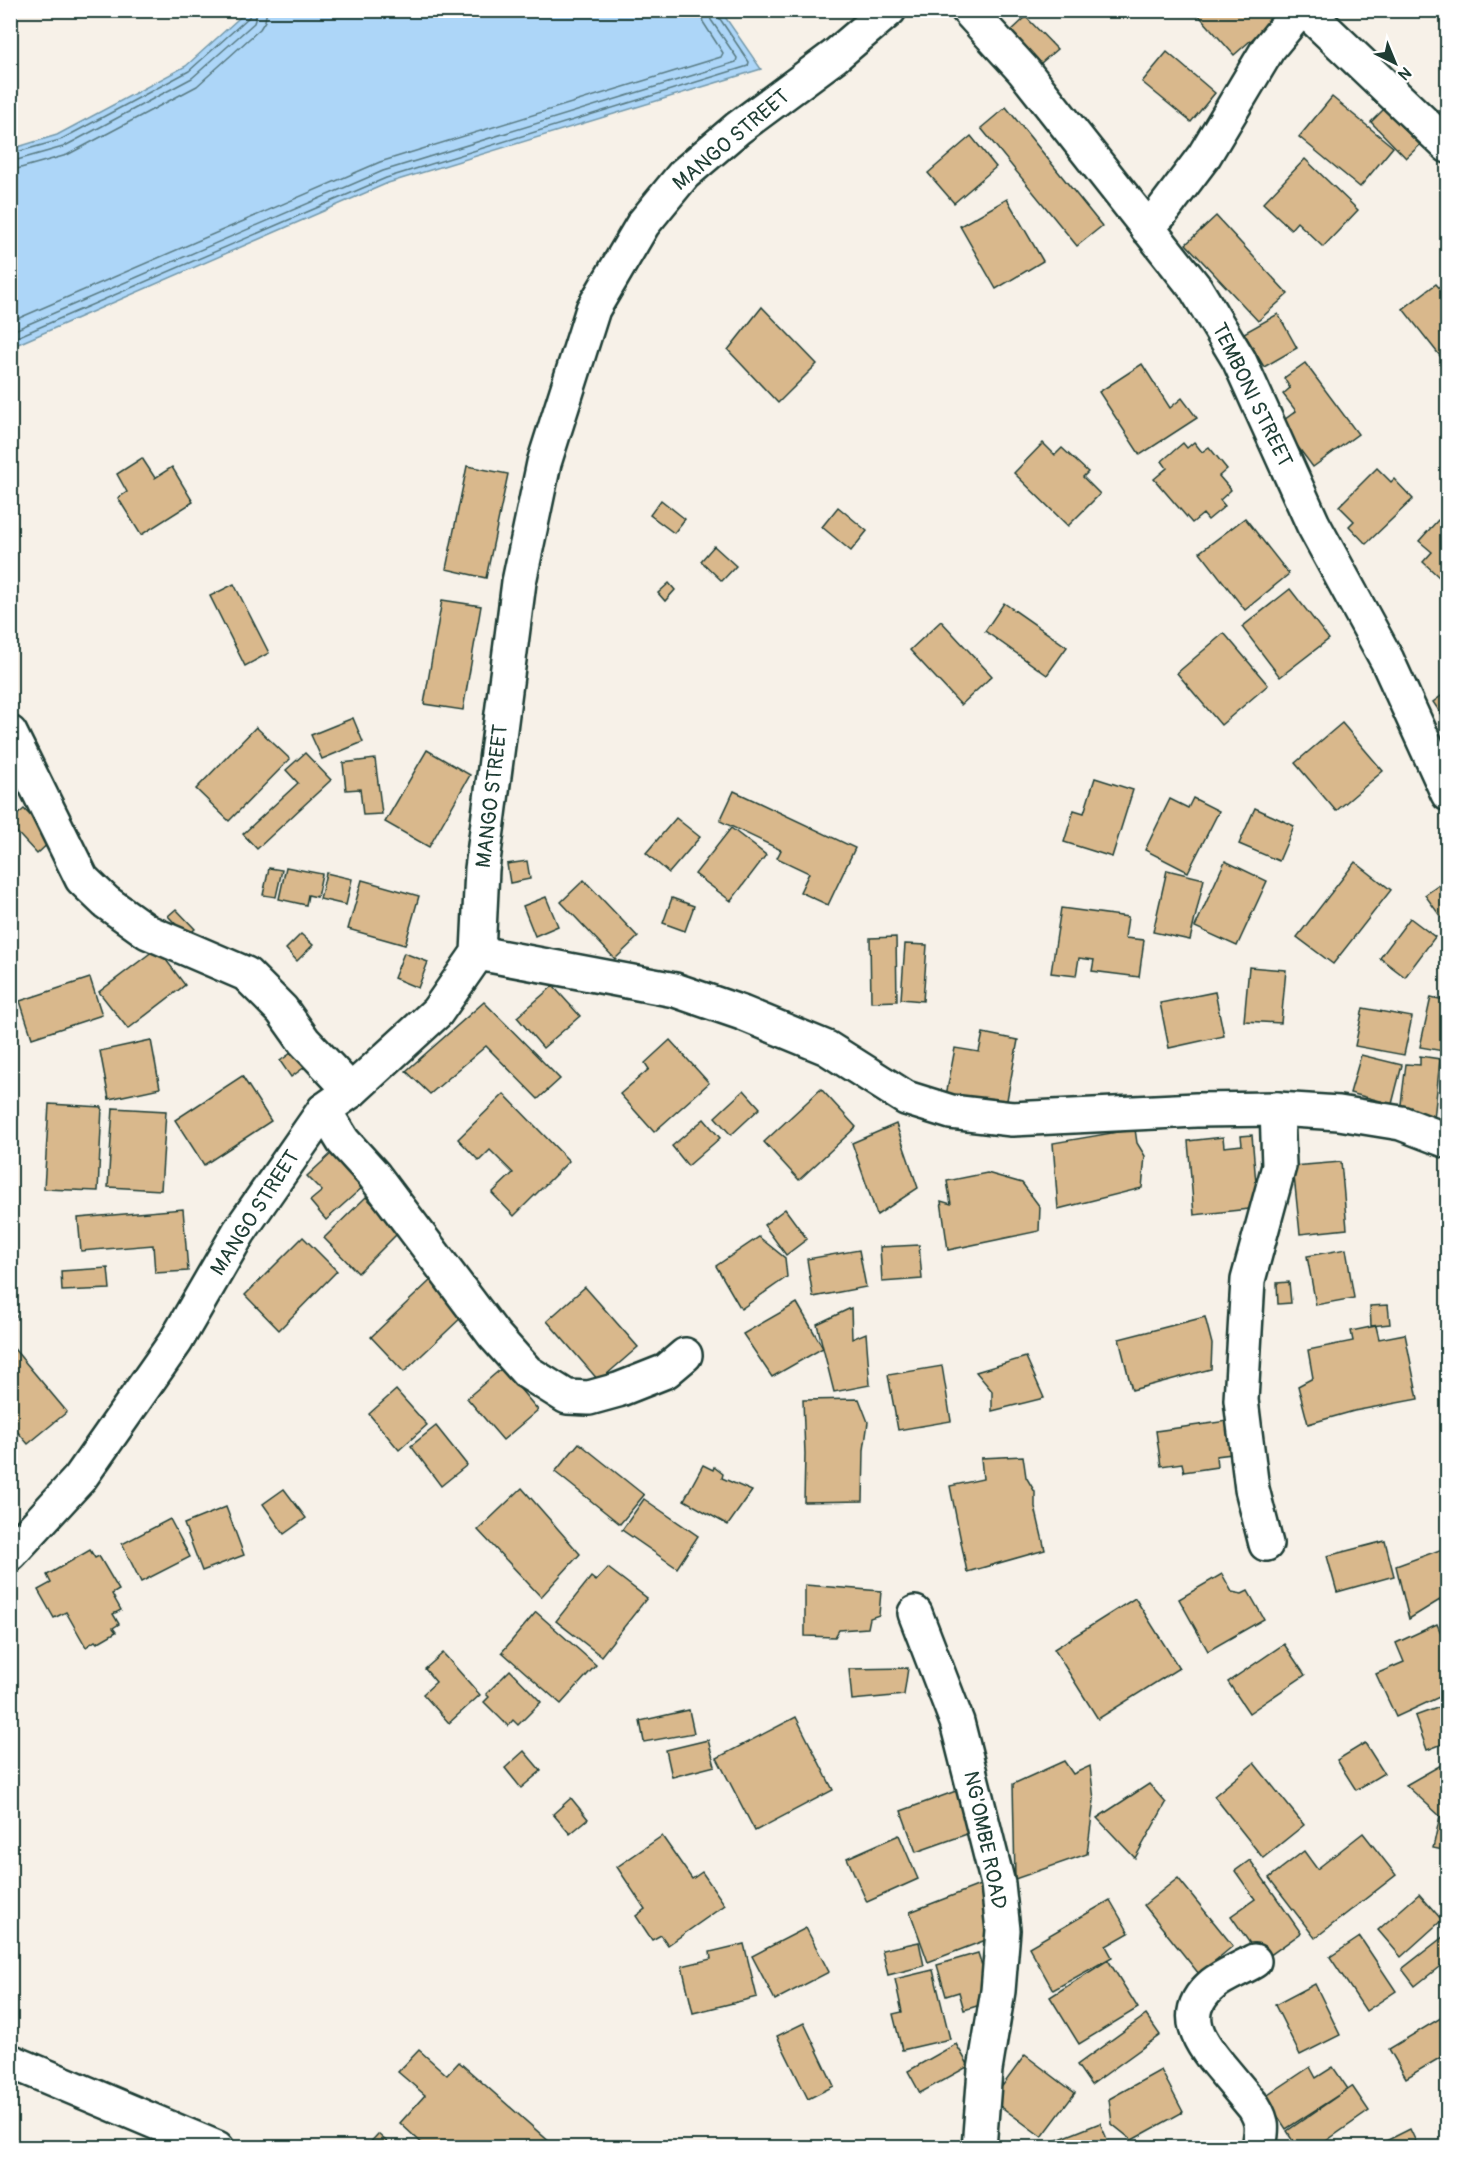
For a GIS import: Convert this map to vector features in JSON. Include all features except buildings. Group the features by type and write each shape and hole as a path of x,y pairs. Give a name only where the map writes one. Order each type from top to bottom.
{"street":[{"name":"TEMBONI STREET","path":"968,10 1023,70 1196,289 1239,360 1313,524 1387,660 1448,794"},
{"path":"1148,228 1204,156 1268,49 1300,10"},
{"path":"1305,10 1448,146"},
{"name":"MANGO STREET","path":"10,1554 80,1478 176,1341 239,1232 324,1110 351,1091 436,1012 477,953 482,869 519,582 544,463 593,309 643,224 684,174 738,128 835,56 885,12"},
{"path":"10,733 82,879 106,902 148,932 246,974 282,1010 304,1041 351,1091"},
{"path":"477,953 675,990 742,1013 827,1048 906,1098 951,1112 1012,1119 1196,1110 1339,1113 1401,1124 1448,1141"},
{"path":"324,1110 343,1141 373,1174 494,1335 527,1372 567,1397 589,1398 618,1390 666,1371 685,1355"},
{"path":"1266,1544 1252,1489 1241,1400 1248,1280 1279,1166 1277,1110"},
{"name":"NG'OMBE ROAD","path":"915,1613 957,1722 998,1884 1004,1930 998,1990 985,2070 979,2148"},
{"path":"1254,1961 1213,1984 1201,1999 1194,2014 1202,2045 1259,2116 1262,2126 1259,2148"},
{"path":"10,2061 217,2148"}],"water":[{"path":"247,11 721,11 761,69 388,183 11,347 11,149 57,135 186,66"}]}
